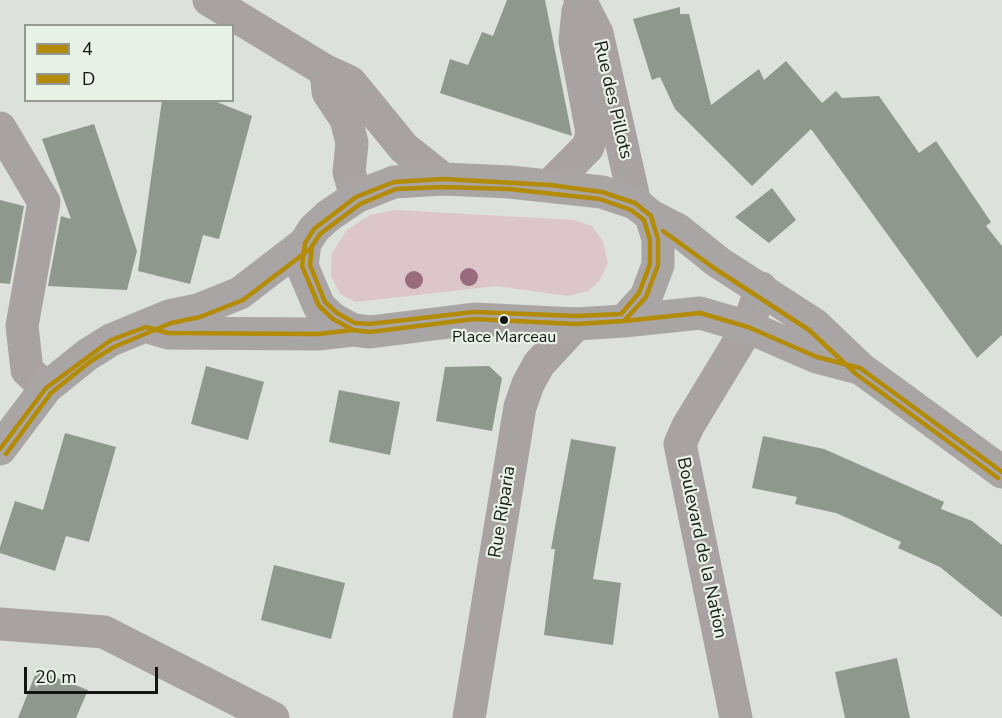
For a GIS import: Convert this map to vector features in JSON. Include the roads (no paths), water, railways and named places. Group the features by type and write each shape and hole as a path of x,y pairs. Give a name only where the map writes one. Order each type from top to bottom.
{"main road":[{"path":"0,449 46,388 111,340 169,316 198,310 240,293 304,243 314,229 328,216 356,197 394,182 443,178 550,185 602,192 643,210 678,230 718,262 762,288 814,324 860,368 1002,472"},
{"path":"624,321 646,297 658,265 658,239 643,210"},
{"path":"304,243 302,266 319,306 333,319 352,330"},
{"path":"146,327 168,333 318,334 352,330 370,332 474,319 576,324 700,313 748,327 817,357 860,368"}],"street":[{"path":"209,0 326,71 350,82 404,148 443,178"},
{"name":"Rue des Pillots","path":"550,185 588,147 591,134 575,41 580,0"},
{"name":"Rue des Pillots","path":"580,0 597,33 643,210"},
{"path":"326,71 328,92 346,119 352,143 349,172 356,197"},
{"path":"0,128 44,202 22,326 27,370 46,388"},
{"name":"Boulevard de la Nation","path":"736,718 680,444 688,426 748,327 762,288"},
{"name":"Rue Riparia","path":"469,718 520,407 528,384 539,364 576,324"},
{"path":"0,624 104,632 273,718"}],"place":[{"name":"Place Marceau","path":"504,320"}]}
